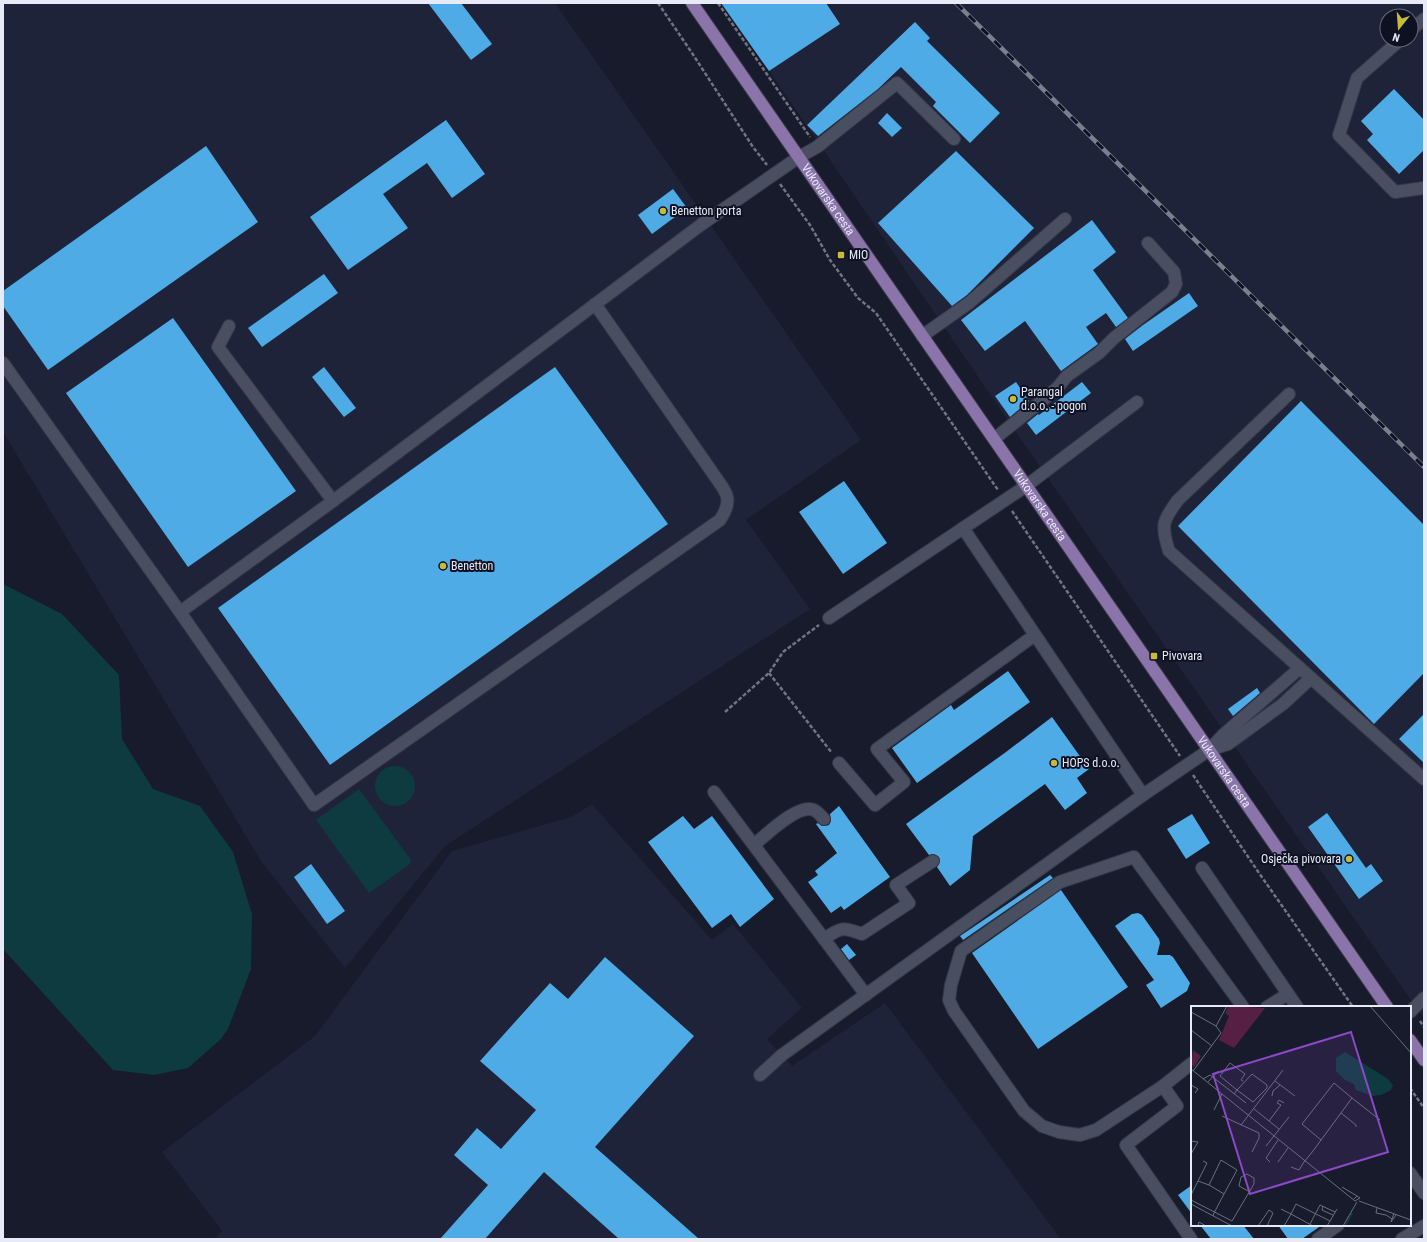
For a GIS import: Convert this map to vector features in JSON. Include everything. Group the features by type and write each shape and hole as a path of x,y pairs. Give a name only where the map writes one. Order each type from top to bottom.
{"main road":[{"name":"Vukovarska cesta","path":"692,3 1386,1006"},
{"path":"1411,1041 1424,1060"}],"lane":[{"path":"1391,48 1357,78 1339,136 1395,192 1424,188"},
{"path":"180,612 333,501 702,224 799,157 817,148 898,83 954,139"},
{"path":"922,336 969,303 1066,219"},
{"path":"994,439 1043,400 1058,387 1067,376 1099,353 1114,338 1172,292 1176,284 1174,272 1148,243"},
{"path":"3,363 180,612 314,805 720,520 727,509 728,498 712,472 595,304"},
{"path":"229,326 218,347 333,501"},
{"path":"1289,394 1178,500 1167,514 1163,526 1169,551 1424,778"},
{"path":"829,618 1026,486 1137,402"},
{"path":"963,528 1143,795"},
{"path":"839,763 875,805 904,782 877,749 1035,635"},
{"path":"760,1076 782,1055 1143,795 1209,750 1223,735 1300,668"},
{"path":"1209,750 1228,744 1241,735 1283,704 1311,678"},
{"path":"714,792 866,995"},
{"path":"754,845 795,813 806,809 815,810 824,819"},
{"path":"1191,1064 1163,1086 1096,1130 1080,1135 1059,1132 1042,1126 1024,1111 954,1011 949,1000 951,985 961,951 1060,882 1134,857 1242,1006"},
{"path":"824,939 838,929 849,929 862,934 909,903 896,885 933,861"},
{"path":"1202,868 1296,1006"},
{"path":"1269,1006 1288,994"},
{"path":"1411,1011 1424,998"},
{"path":"1163,1086 1177,1106 1126,1145 1191,1239"},
{"path":"1411,1174 1424,1193"},
{"path":"1318,1239 1337,1226"},
{"path":"1402,1239 1424,1226"}],"path":[{"path":"718,3 817,148"},
{"path":"725,712 769,673 783,652 809,631 829,618"},
{"path":"769,673 839,763"},
{"path":"1411,1089 1424,1108"}],"shaded area":[{"path":"3,3 555,3 861,440 746,520 810,609 445,846 345,968 261,861 3,432"},
{"path":"723,3 1424,3 1424,1019 1011,425"},
{"path":"3,584 62,614 119,675 122,739 153,789 200,806 233,852 252,914 251,969 228,1029 221,1039 188,1068 154,1075 113,1070 3,949"},
{"path":"395,766 409,772 415,786 409,800 395,806 381,800 375,786 381,772"},
{"path":"359,789 411,860 410,864 369,893 316,820"},
{"path":"592,804 712,940 733,924 802,1008 767,1039 792,1066 885,1003 1061,1239 214,1239 222,1231 162,1152 315,1036 452,851 571,817"}],"building":[{"path":"428,3 461,3 492,44 471,60"},
{"path":"721,3 826,3 840,24 769,71"},
{"path":"915,22 930,38 927,41 1000,113 970,143 933,106 936,102 901,67 878,89 818,136 807,125"},
{"path":"1394,89 1424,120 1424,150 1399,174 1367,140 1373,134 1361,121"},
{"path":"887,113 902,128 892,137 878,123"},
{"path":"446,120 485,174 452,198 427,163 383,194 408,228 348,270 310,217"},
{"path":"206,146 258,222 48,370 3,306 3,291"},
{"path":"956,151 1034,228 967,295 952,306 878,223"},
{"name":"Benetton porta","path":"673,189 687,208 652,234 638,215"},
{"path":"1092,220 1116,252 1093,270 1128,318 1116,327 1106,313 1086,327 1098,344 1061,371 1025,321 985,351 961,320"},
{"path":"324,274 338,293 262,347 248,328"},
{"path":"1189,293 1198,306 1133,351 1125,339"},
{"path":"173,318 296,491 188,567 66,393"},
{"path":"324,367 356,408 344,417 312,377"},
{"name":"Benetton","path":"555,367 668,524 330,765 218,608"},
{"name":"Parangal d.o.o. - pogon","path":"1016,382 1029,401 1010,417 995,396"},
{"path":"1082,382 1091,393 1036,435 1027,423"},
{"path":"1301,401 1424,525 1424,673 1374,724 1178,526"},
{"path":"844,481 887,543 843,574 799,512"},
{"path":"1008,671 1030,702 917,783 892,748 951,705 954,710"},
{"path":"1257,688 1260,693 1233,716 1228,709"},
{"path":"1424,714 1424,763 1399,739"},
{"path":"1052,717 1089,769 1077,778 1087,793 1065,810 1045,784 973,836 970,870 950,886 937,867 940,861 939,857 933,854 929,855 906,824"},
{"path":"839,806 890,877 844,910 841,906 831,913 808,882 818,875 815,871 837,853 816,824 818,823 822,826 829,825 831,821 830,814"},
{"name":"Osječka pivovara","path":"1327,813 1366,868 1371,864 1383,881 1359,899 1308,827"},
{"path":"1192,814 1210,843 1186,859 1167,829"},
{"path":"683,816 694,829 712,816 774,899 740,927 731,914 712,928 648,842"},
{"path":"311,864 345,911 327,924 294,877"},
{"path":"1050,875 1053,878 963,940 960,936"},
{"path":"1061,890 1128,987 1038,1049 972,953"},
{"path":"1138,913 1142,915 1159,939 1160,943 1157,955 1170,955 1173,957 1190,983 1187,991 1161,1008 1146,985 1154,980 1115,926 1132,914"},
{"path":"847,944 856,955 849,960 841,949"},
{"path":"605,957 694,1036 595,1147 699,1239 619,1239 544,1172 485,1239 440,1239 488,1185 454,1155 477,1128 501,1149 536,1110 480,1061 550,983 568,999"},
{"path":"1191,1186 1191,1213 1178,1195"},
{"path":"1201,1226 1244,1226 1254,1239 1211,1239"},
{"path":"1279,1226 1321,1226 1302,1239 1288,1239"}],"railway":[{"path":"956,3 1424,467"}],"place":[{"name":"Benetton porta","path":"663,211"},
{"name":"MIO","path":"841,255"},
{"name":"Parangal d.o.o. - pogon","path":"1013,399"},
{"name":"Benetton","path":"443,566"},
{"name":"Pivovara","path":"1154,656"},
{"name":"HOPS d.o.o.","path":"1054,763"},
{"name":"Osječka pivovara","path":"1349,859"}]}
